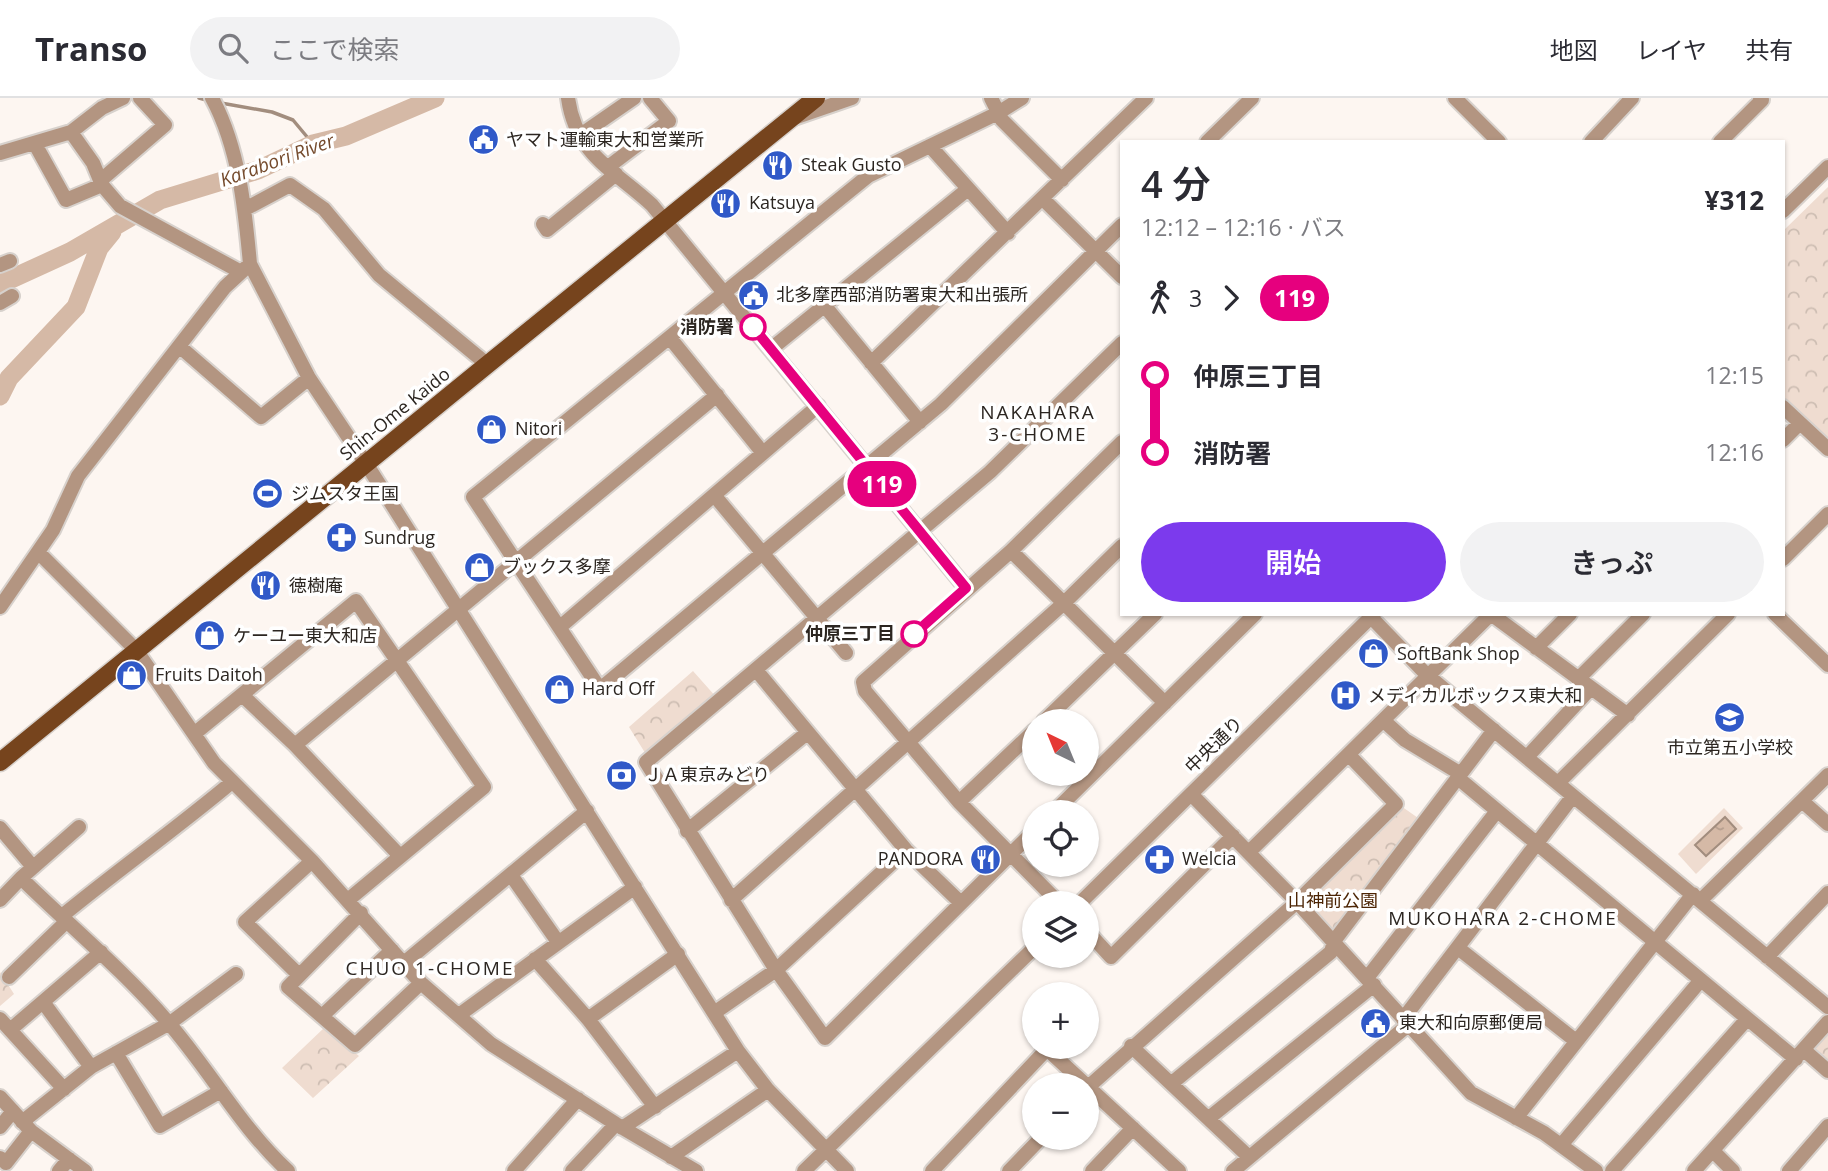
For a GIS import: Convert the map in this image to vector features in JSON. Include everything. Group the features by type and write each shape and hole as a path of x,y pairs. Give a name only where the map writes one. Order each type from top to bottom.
{"main road":[{"name":"Shin-Ome Kaido","path":"0,762 367,465 663,219 816,98"}],"street":[{"path":"0,153 71,132 102,108 123,98"},
{"path":"35,144 66,200 101,182 165,125 140,98"},
{"path":"212,98 221,113 244,202 245,268 309,378 367,465 738,1051 768,1090 848,1171"},
{"path":"568,98 579,136 591,156 612,170 663,219 966,588"},
{"path":"579,136 634,98"},
{"path":"543,224 547,230 571,204 669,121 650,98"},
{"path":"790,119 852,98"},
{"path":"991,98 1002,120 1062,180"},
{"path":"1022,98 999,113 868,176 473,497 600,689 920,422 1120,227"},
{"path":"871,363 1146,98"},
{"path":"1209,140 1252,98"},
{"path":"1455,98 1497,140"},
{"path":"1593,140 1632,98"},
{"path":"1722,140 1762,100 1760,98"},
{"path":"71,132 101,182 120,206 162,230 245,268"},
{"path":"930,146 1008,233"},
{"path":"1785,209 1828,167"},
{"path":"244,202 290,185 324,209 379,275 488,365"},
{"path":"771,349 968,188"},
{"path":"1043,199 1120,275"},
{"path":"0,607 53,530 78,475 225,287 245,268"},
{"path":"824,305 920,422"},
{"path":"670,338 763,453"},
{"path":"1022,843 825,1038 776,970 646,762 990,472 1120,345"},
{"path":"180,346 261,417 309,378"},
{"path":"295,745 717,396"},
{"path":"560,627 818,406"},
{"path":"1785,409 1828,449"},
{"path":"1785,438 1800,423"},
{"path":"1046,891 959,802 865,691 863,682 966,588 1011,551 1120,444"},
{"path":"714,495 846,653"},
{"path":"1785,557 1828,514"},
{"path":"732,900 1064,603 1120,548"},
{"path":"1011,551 1165,703"},
{"path":"39,553 136,650 194,734 232,782 361,913 421,983 491,1044 619,1126 696,1171"},
{"path":"194,734 356,601 484,787 348,900"},
{"path":"1057,709 1153,616"},
{"path":"1066,800 1253,616"},
{"name":"中央通り","path":"1092,891 1370,616"},
{"path":"1372,616 1427,675 1828,1007"},
{"path":"1249,852 1489,616"},
{"path":"1494,616 1628,715"},
{"path":"1536,648 1568,616"},
{"path":"1578,679 1641,616"},
{"path":"1559,783 1726,616"},
{"path":"1777,616 1828,665"},
{"path":"1817,655 1828,644"},
{"path":"756,670 906,850 961,903"},
{"path":"1527,757 1590,689"},
{"path":"242,695 295,745 400,856"},
{"path":"1384,721 1405,740 1459,776 1497,811 1747,1018 1828,1071"},
{"path":"1172,1083 1331,952 1334,942 1494,730"},
{"path":"687,831 807,733"},
{"path":"959,802 1022,742"},
{"path":"1099,1077 1297,901 1396,804 1349,755"},
{"path":"1516,1118 1654,941 1697,897 1828,775"},
{"path":"9,977 64,919 131,858 167,836 232,782"},
{"path":"1191,794 1297,901 1471,1093 1562,1144 1596,1171"},
{"path":"1233,1171 1406,1022 1458,948 1573,796"},
{"path":"1802,801 1828,824"},
{"path":"404,963 587,811"},
{"path":"1209,1118 1370,982 1497,811"},
{"path":"0,900 79,827"},
{"path":"0,828 33,867"},
{"path":"1099,944 1111,957 1233,836"},
{"path":"714,1013 776,970 906,850"},
{"path":"299,975 245,922 312,861"},
{"path":"512,875 558,942"},
{"path":"21,878 101,952 170,1023 267,1153 288,1171"},
{"path":"459,1015 635,887"},
{"path":"1767,957 1828,893"},
{"path":"361,913 288,987 355,1045 421,983"},
{"path":"1458,948 1576,1041"},
{"path":"322,1016 392,950"},
{"path":"64,1089 5,1024 43,1002 101,952"},
{"path":"588,1018 678,954"},
{"path":"534,960 588,1018 655,1107"},
{"path":"804,1171 1022,960"},
{"path":"0,1127 22,1121 91,1067 170,1023 236,974"},
{"path":"1562,1144 1701,980"},
{"path":"43,1002 91,1067"},
{"path":"1612,1171 1747,1018"},
{"path":"1694,1171 1828,1022"},
{"path":"1131,1046 1249,1157"},
{"path":"1024,1073 1047,1049 1073,1073"},
{"path":"572,1171 619,1126 655,1107 738,1051"},
{"path":"116,1054 160,1126 221,1091"},
{"path":"932,1171 1022,1076"},
{"path":"671,1157 768,1090"},
{"path":"0,1097 22,1121 85,1171"},
{"path":"1099,1097 1179,1171"},
{"path":"514,1171 578,1099"},
{"path":"0,1158 6,1163 22,1121"},
{"path":"1789,1171 1828,1126"},
{"path":"1097,1169 1133,1128"},
{"path":"1009,1171 1029,1150"},
{"path":"1713,1151 1733,1171"},
{"path":"59,1171 69,1159"}],"green space":[{"path":"1828,187 1828,443 1785,403 1785,229"},
{"path":"693,671 717,698 647,756 629,727"},
{"name":"山神前公園","path":"1401,806 1421,820 1337,929 1332,929 1309,904 1309,897"},
{"path":"1724,808 1743,828 1696,874 1678,854"},
{"path":"0,972 14,994 0,1006"},
{"path":"325,1027 359,1056 313,1098 282,1068"},
{"path":"1828,1029 1828,1068 1809,1051"}],"water":[{"path":"1725,817 1736,829 1706,856 1695,845"}],"waterway":[{"path":"199,98 210,101"},
{"name":"Karabori River","path":"0,284 70,252 160,200 258,170 313,144 346,136 435,98"},
{"path":"221,103 272,112 293,120 313,144"},
{"name":"Karabori River","path":"0,396 9,378 76,307 99,248 112,232"}],"bus line":[{"name":"119","path":"753,327 966,588 914,634"}],"place":[{"name":"ヤマト運輸東大和営業所","path":"483,140"},
{"name":"Steak Gusto","path":"778,165"},
{"name":"Katsuya","path":"726,203"},
{"name":"北多摩西部消防署東大和出張所","path":"753,295"},
{"name":"消防署","path":"753,327"},
{"name":"Nitori","path":"492,429"},
{"name":"ジムスタ王国","path":"268,494"},
{"name":"Sundrug","path":"341,538"},
{"name":"ブックス多摩","path":"480,567"},
{"name":"徳樹庵","path":"266,586"},
{"name":"仲原三丁目","path":"914,634"},
{"name":"ケーユー東大和店","path":"210,636"},
{"name":"SoftBank Shop","path":"1374,654"},
{"name":"Fruits Daitoh","path":"132,675"},
{"name":"Hard Off","path":"559,689"},
{"name":"メディカルボックス東大和","path":"1345,696"},
{"name":"市立第五小学校","path":"1730,718"},
{"name":"ＪＡ東京みどり","path":"621,775"},
{"name":"PANDORA","path":"986,859"},
{"name":"Welcia","path":"1159,859"},
{"name":"東大和向原郵便局","path":"1376,1023"}],"district":[{"name":"NAKAHARA 3-CHOME","path":"1038,423"},
{"name":"MUKOHARA 2-CHOME","path":"1503,918"},
{"name":"CHUO 1-CHOME","path":"430,968"}]}
